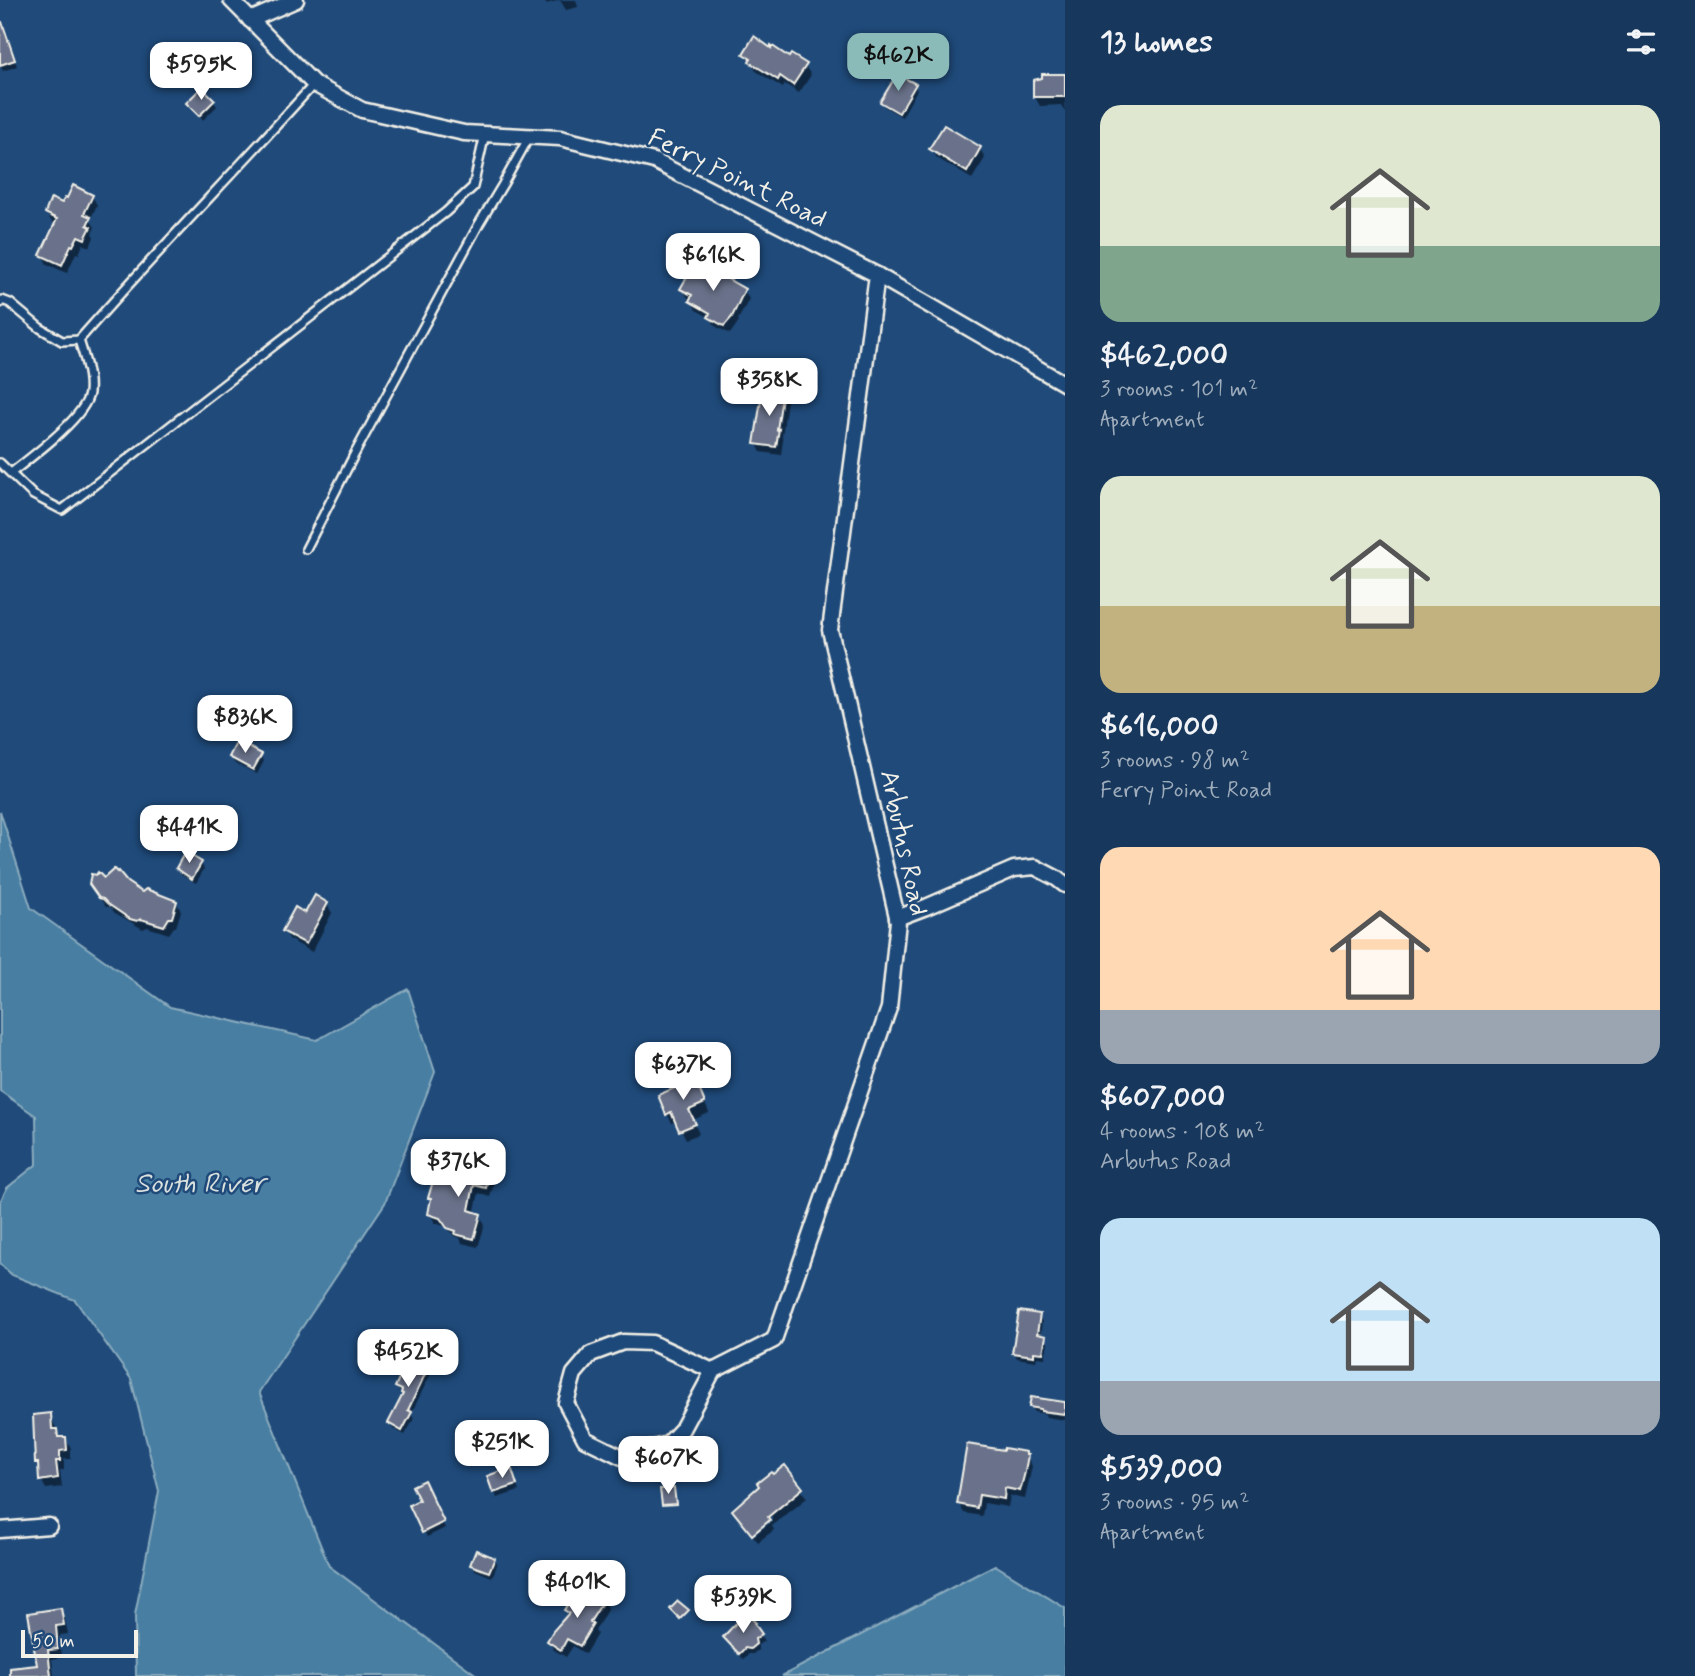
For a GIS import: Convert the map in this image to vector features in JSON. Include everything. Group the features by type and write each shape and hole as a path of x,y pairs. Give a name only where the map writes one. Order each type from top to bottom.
{"street":[{"name":"Ferry Point Road","path":"231,0 314,84 362,110 464,134 560,138 654,162 877,275 1065,384"},
{"path":"250,20 296,0"},
{"name":"Arbutus Road","path":"713,1371 774,1339 889,1008 897,918 830,630 877,275"},
{"path":"897,918 1014,869 1035,867 1065,885"},
{"path":"623,1342 652,1343 713,1371 682,1429 668,1444 622,1457 585,1439 566,1403 574,1374 591,1354 623,1342"},
{"path":"0,1530 49,1526"}],"lane":[{"path":"0,303 2,300 10,303 40,328 62,341 79,340 314,84"},
{"path":"0,463 33,495 62,510 446,212 473,187 485,134"},
{"path":"306,549 479,224 530,136"},
{"path":"11,473 78,415 89,396 89,377 79,340"}],"water":[{"name":"South River","path":"0,811 31,908 170,1007 317,1040 408,989 435,1072 385,1203 259,1392 329,1566 478,1676 136,1676 135,1615 159,1491 131,1379 75,1300 12,1275 0,1264 0,1202 7,1188 37,1164 36,1116 0,1091"},
{"path":"995,1565 1065,1608 1065,1676 782,1676"}],"building":[{"path":"0,22 15,60 0,65"},
{"path":"754,36 771,48 771,45 789,57 791,54 807,64 793,85 780,76 778,80 749,62 751,59 743,54"},
{"path":"897,74 916,84 899,113 880,102"},
{"path":"1042,74 1065,74 1065,97 1033,97 1033,80 1042,78"},
{"path":"202,87 215,100 199,116 186,103"},
{"path":"944,125 981,147 967,172 929,149"},
{"path":"73,185 93,195 84,214 91,217 87,225 91,227 85,239 78,236 73,246 71,245 62,265 40,255 57,219 45,213 51,198 62,203"},
{"path":"696,261 745,289 732,317 724,326 708,317 710,313 689,301 692,295 680,289"},
{"path":"763,387 783,390 776,447 754,444"},
{"path":"237,741 262,754 253,770 229,757"},
{"path":"185,852 202,862 192,879 176,868"},
{"path":"114,869 142,892 146,889 177,901 172,918 169,918 164,926 141,919 137,921 99,898 89,884 91,874 96,875 98,872 104,878"},
{"path":"315,895 328,903 306,944 282,931 295,907 305,913"},
{"path":"693,1074 705,1103 689,1110 696,1124 679,1131 671,1112 666,1115 658,1095 677,1087 675,1082"},
{"path":"474,1159 493,1164 486,1188 474,1185 469,1210 481,1214 474,1239 455,1234 456,1231 447,1228 440,1218 428,1214 431,1198 428,1198 436,1171 468,1180"},
{"path":"1019,1311 1040,1314 1037,1334 1046,1336 1043,1353 1034,1352 1034,1356 1012,1353"},
{"path":"409,1354 430,1364 408,1410 412,1412 402,1431 388,1423 403,1394 402,1390 395,1387 400,1376 397,1374"},
{"path":"1031,1397 1065,1402 1065,1414 1029,1407"},
{"path":"51,1413 52,1429 57,1429 58,1437 66,1437 67,1450 60,1451 60,1461 56,1461 58,1478 39,1481 38,1463 35,1463 33,1415"},
{"path":"967,1444 1026,1452 1028,1455 1020,1491 1005,1488 1004,1499 979,1495 977,1508 957,1504"},
{"path":"785,1465 803,1488 768,1517 770,1520 752,1535 732,1510 759,1486 757,1483"},
{"path":"511,1467 517,1485 493,1493 487,1476"},
{"path":"424,1480 444,1522 422,1533 409,1505 419,1500 412,1486"},
{"path":"674,1488 676,1504 662,1505 660,1489"},
{"path":"476,1550 495,1558 489,1572 470,1565"},
{"path":"588,1588 605,1598 590,1622 593,1624 580,1646 567,1639 561,1650 547,1641 569,1613 564,1610 572,1598 579,1603"},
{"path":"678,1601 689,1610 680,1619 670,1609"},
{"path":"61,1608 64,1625 56,1626 58,1649 48,1650 51,1676 10,1676 10,1668 37,1665 28,1613"},
{"path":"748,1615 762,1634 755,1639 756,1644 750,1649 745,1648 739,1654 723,1637 738,1621"}]}
